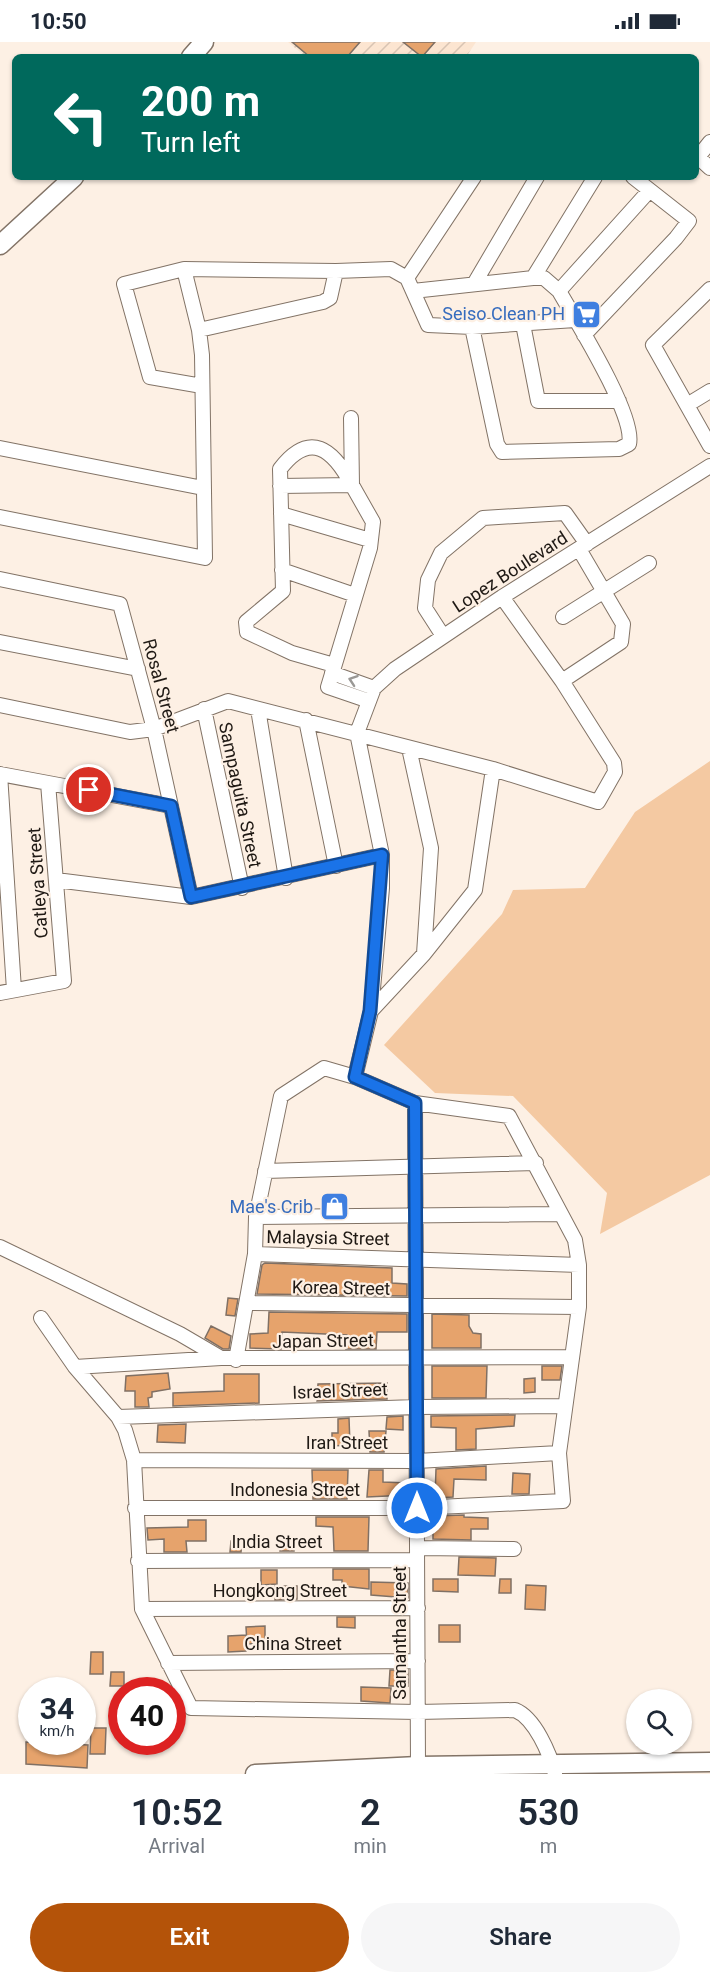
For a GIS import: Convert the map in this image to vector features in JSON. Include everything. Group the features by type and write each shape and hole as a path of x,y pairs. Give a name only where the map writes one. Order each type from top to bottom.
{"main road":[{"path":"194,54 204,42"},
{"path":"0,245 71,180"},
{"path":"255,1774 418,1766 554,1769 710,1762"}],"street":[{"path":"699,156 710,142"},
{"path":"410,284 472,180"},
{"path":"474,284 535,180"},
{"path":"533,278 593,180"},
{"path":"584,335 676,238 689,221 636,180"},
{"path":"559,291 649,191"},
{"path":"202,386 150,377 124,284 184,269 336,271 391,269 410,284 429,325 472,327 576,320"},
{"path":"0,517 205,558 199,330 184,269"},
{"path":"199,330 323,302 330,298 336,271"},
{"path":"410,284 474,284 544,278 559,291 619,401 631,437 629,444 619,449 502,452 497,444 472,327"},
{"path":"710,289 653,345 710,446"},
{"path":"523,324 538,401 619,401"},
{"path":"687,405 710,391"},
{"path":"351,418 352,484"},
{"path":"333,669 356,595 373,522 340,464 330,453 319,448 304,447 291,455 280,469 283,591 246,622 247,632 333,669 371,694"},
{"path":"0,448 203,488"},
{"name":"Lopez Boulevard","path":"357,733 371,694 395,669 502,597 710,466"},
{"path":"280,486 352,484"},
{"path":"443,636 425,608 428,580 441,554 483,519 565,513 603,591 623,624 621,642 562,681"},
{"path":"281,514 370,540"},
{"path":"563,617 650,563"},
{"path":"282,570 356,595"},
{"name":"Rosal Street","path":"0,579 120,604 154,729 191,897"},
{"path":"0,705 130,732 154,729 228,701 493,769 598,802 615,772 614,763 562,681 502,597"},
{"path":"0,642 138,669"},
{"path":"258,708 286,878"},
{"name":"Sampaguita Street","path":"204,709 242,888"},
{"path":"306,720 336,866"},
{"path":"355,1077 370,1011 382,855 357,733"},
{"path":"409,747 431,848 424,954"},
{"path":"370,1011 424,954 475,890 493,769"},
{"path":"7,991 0,774 171,806"},
{"name":"Catleya Street","path":"7,991 64,981 48,783"},
{"path":"56,880 191,897 242,888 382,855"},
{"path":"236,1360 255,1254 256,1217 281,1096 324,1068 355,1077 415,1103 508,1116 536,1163 575,1240 579,1265 579,1307 564,1406 560,1453"},
{"name":"Samantha Street","path":"415,1103 418,1766"},
{"path":"265,1171 536,1163"},
{"path":"256,1217 560,1214"},
{"path":"0,1247 180,1334 221,1358"},
{"name":"Malaysia Street","path":"255,1254 579,1265"},
{"name":"Korea Street","path":"247,1304 579,1307"},
{"path":"41,1318 75,1367 118,1417 134,1460 142,1609 191,1708 418,1712 515,1710 528,1717 554,1769"},
{"name":"Japan Street","path":"75,1367 221,1358 236,1360 571,1357"},
{"name":"Israel Street","path":"118,1417 417,1407 564,1406"},
{"name":"Iran Street","path":"134,1460 417,1461 560,1453"},
{"name":"Indonesia Street","path":"135,1508 417,1508 563,1501 560,1453"},
{"name":"India Street","path":"138,1561 417,1554 514,1549"},
{"name":"Hongkong Street","path":"142,1609 418,1608"},
{"name":"China Street","path":"168,1663 418,1661"}],"shaded area":[{"path":"288,42 476,42 468,54 302,54"},
{"path":"710,761 710,1175 600,1234 607,1193 513,1096 435,1093 384,1045 502,914 513,890 585,888 635,812"}],"building":[{"path":"292,42 360,42 350,54 306,54"},
{"path":"403,42 435,42 425,54 418,54"},
{"path":"265,1263 392,1268 392,1283 407,1284 407,1296 257,1294 262,1265"},
{"path":"228,1298 238,1299 235,1316 226,1315"},
{"path":"269,1312 407,1314 407,1332 377,1332 376,1349 346,1349 347,1335 282,1332 281,1349 250,1348 250,1334 268,1333"},
{"path":"432,1314 469,1315 469,1326 473,1333 481,1334 481,1348 432,1348"},
{"path":"211,1326 231,1336 229,1349 223,1349 205,1338"},
{"path":"432,1366 487,1366 486,1398 432,1398"},
{"path":"542,1366 562,1366 560,1380 542,1380"},
{"path":"168,1373 170,1389 152,1392 152,1397 148,1398 149,1407 135,1407 135,1391 125,1391 126,1376"},
{"path":"224,1374 259,1374 259,1403 173,1406 173,1393 224,1391"},
{"path":"535,1378 535,1392 524,1393 524,1379"},
{"path":"387,1383 387,1399 317,1401 318,1384"},
{"path":"515,1415 514,1426 476,1429 476,1449 456,1450 456,1428 431,1427 431,1416"},
{"path":"403,1416 403,1430 386,1429 387,1417"},
{"path":"349,1418 350,1445 332,1446 332,1433 338,1433 338,1419"},
{"path":"186,1424 185,1443 157,1442 158,1425"},
{"path":"369,1431 386,1431 384,1452 370,1452"},
{"path":"486,1466 486,1480 454,1479 453,1497 435,1498 436,1469"},
{"path":"312,1470 348,1470 347,1499 313,1499"},
{"path":"369,1470 383,1470 383,1482 408,1483 408,1495 367,1497"},
{"path":"513,1473 530,1474 529,1494 512,1494"},
{"path":"464,1515 464,1517 488,1518 488,1529 471,1529 471,1540 433,1539 433,1516"},
{"path":"316,1517 369,1517 368,1551 334,1551 333,1527 316,1526"},
{"path":"188,1520 206,1520 206,1541 186,1541 187,1552 164,1552 164,1539 148,1540 147,1528 188,1527"},
{"path":"281,1537 294,1537 294,1551 280,1551"},
{"path":"231,1541 242,1541 241,1552 230,1552"},
{"path":"459,1557 496,1558 495,1576 458,1575"},
{"path":"333,1569 369,1569 369,1589 342,1586 342,1580 333,1580"},
{"path":"261,1570 277,1570 277,1584 261,1585"},
{"path":"433,1579 458,1579 458,1592 433,1591"},
{"path":"500,1579 511,1579 511,1593 499,1593"},
{"path":"371,1582 408,1583 408,1598 371,1595"},
{"path":"526,1585 546,1586 545,1610 525,1609"},
{"path":"275,1586 297,1586 297,1599 275,1600"},
{"path":"337,1617 355,1617 355,1628 337,1627"},
{"path":"439,1625 460,1625 460,1642 439,1642"},
{"path":"265,1626 265,1643 247,1644 246,1627"},
{"path":"246,1635 246,1651 228,1652 228,1636"},
{"path":"91,1652 103,1652 103,1674 90,1674"},
{"path":"390,1670 408,1670 408,1686 389,1686"},
{"path":"111,1672 124,1672 124,1677 111,1677"},
{"path":"361,1687 391,1688 390,1703 361,1701"},
{"path":"96,1728 106,1728 105,1754 96,1754"},
{"path":"26,1755 88,1755 87,1768 26,1764"}],"place":[{"name":"Seiso Clean PH","path":"586,314"},
{"name":"Mae's Crib","path":"334,1207"}],"route":[{"path":"89,790 171,806 191,897 242,888 382,855 382,888 370,1011 355,1077 415,1103 417,1508"}]}
